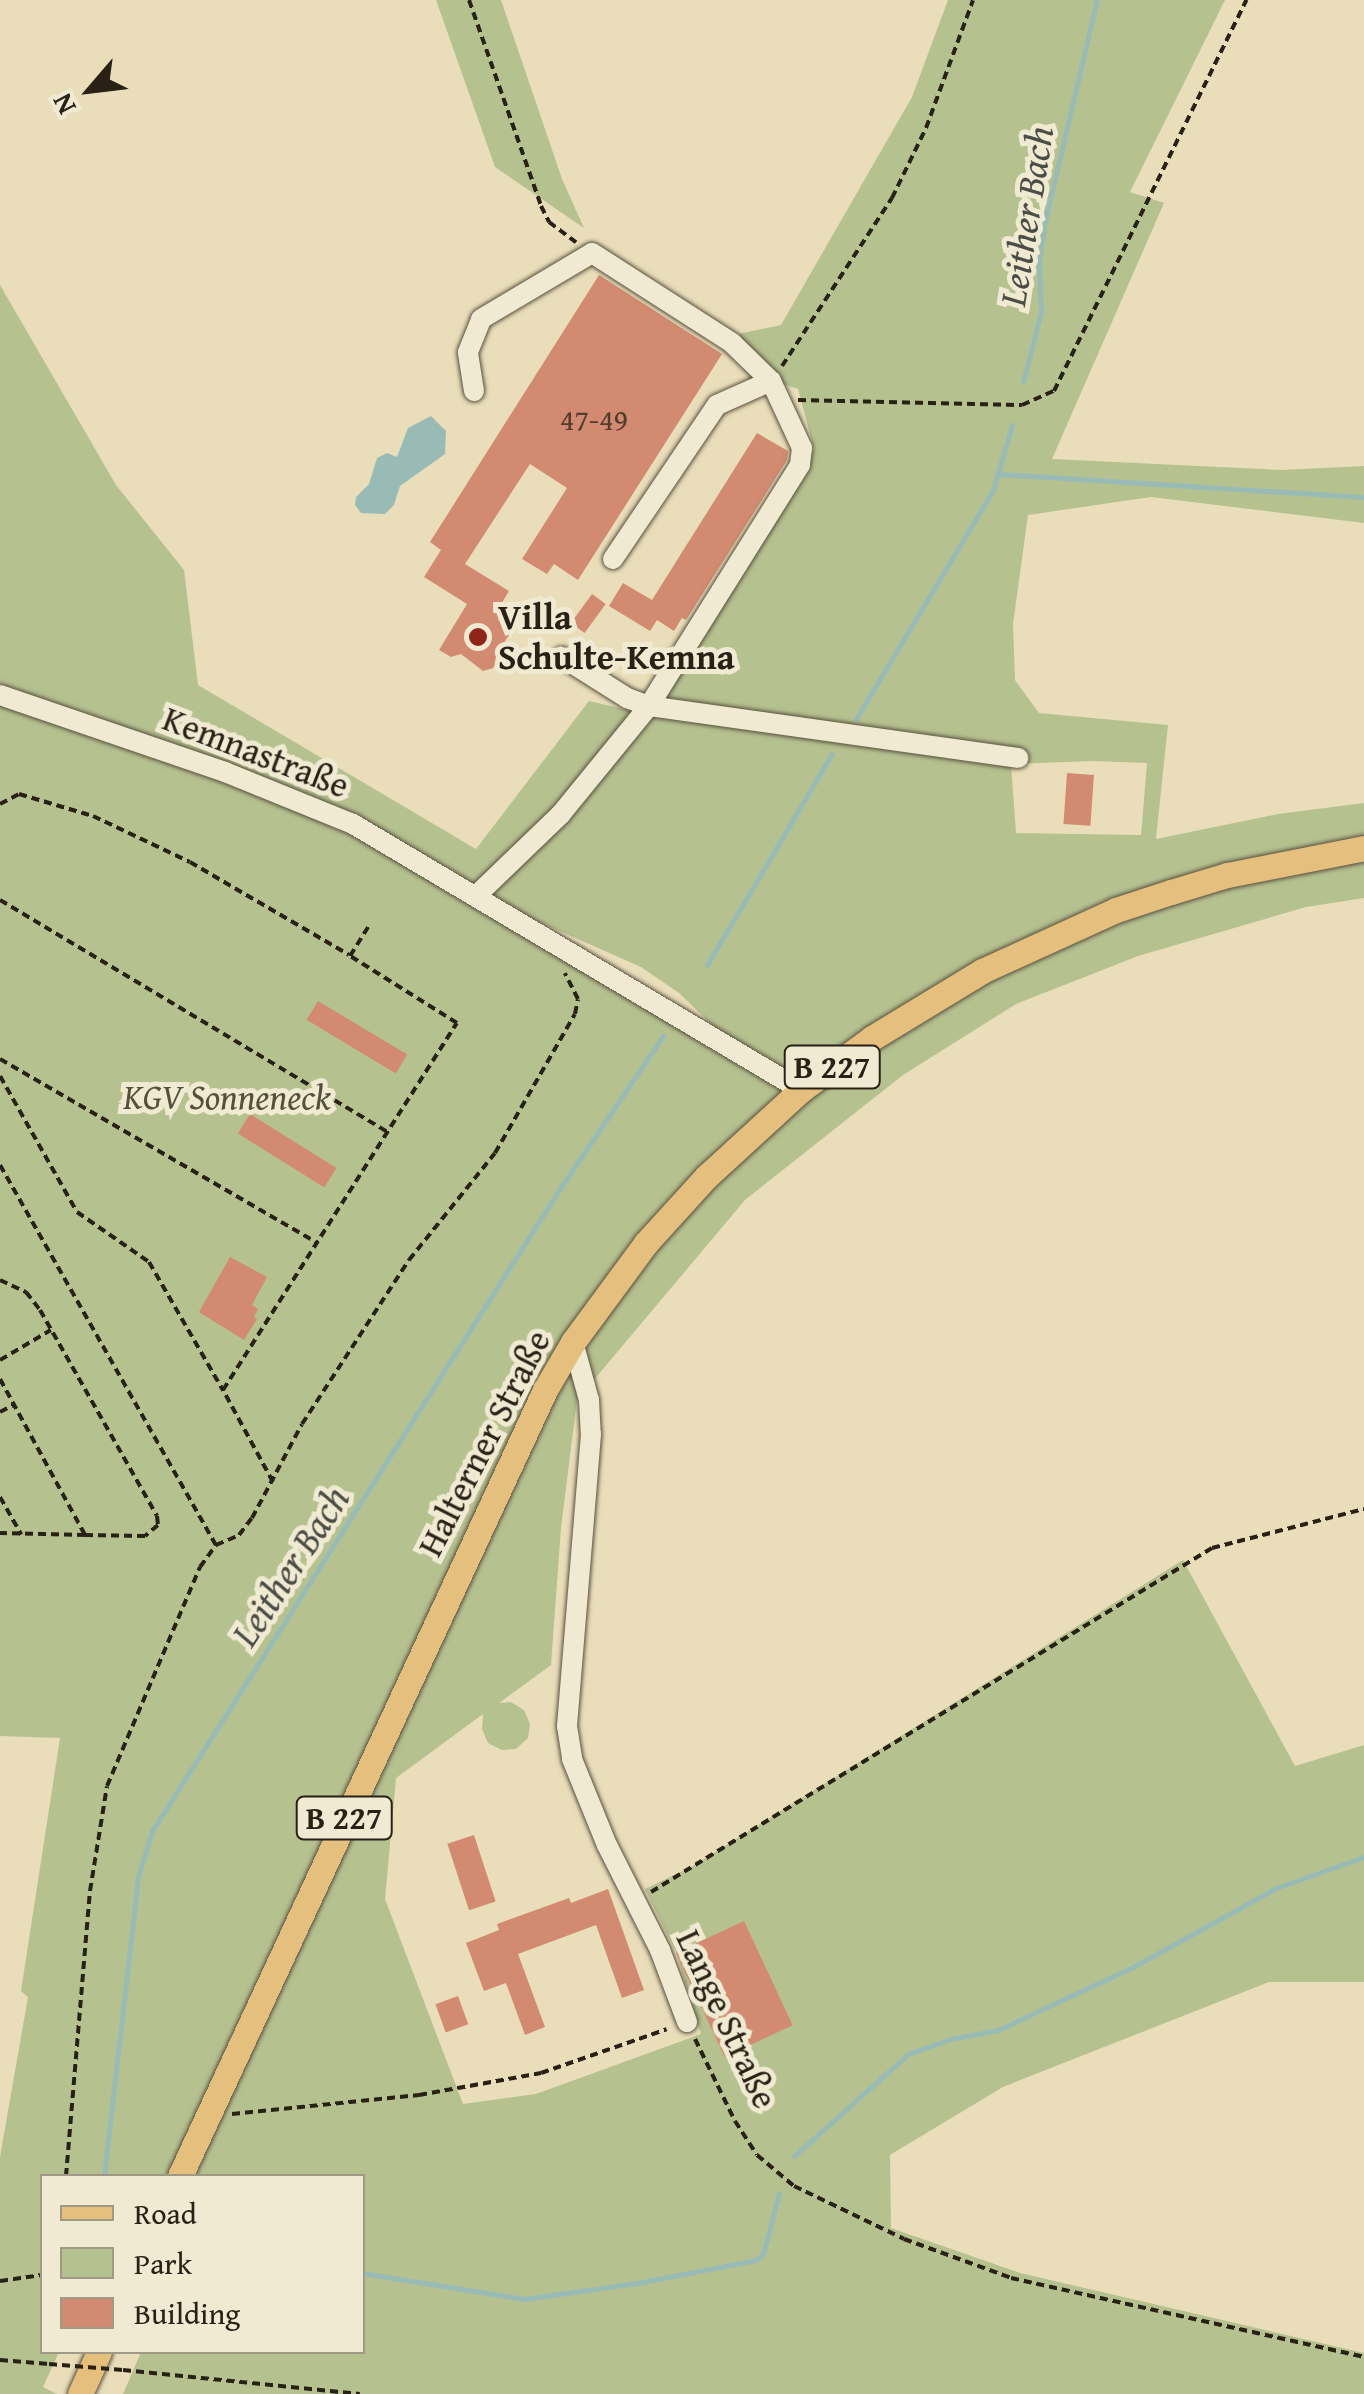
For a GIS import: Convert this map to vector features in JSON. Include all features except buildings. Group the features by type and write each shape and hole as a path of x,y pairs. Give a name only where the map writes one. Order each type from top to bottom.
{"main road":[{"name":"Halterner Straße","path":"181,2174 480,1521 573,1342 670,1216 801,1090 872,1038 982,972 1116,910 1227,875 1364,848"},
{"path":"80,2394 98,2354"}],"street":[{"path":"474,390 468,352 481,318 592,253 732,343 771,381 802,448 800,465 649,706 560,816 478,894"},
{"path":"613,560 716,404 771,381"},
{"path":"562,657 627,698 649,706 1018,758"},
{"name":"Kemnastraße","path":"0,695 291,796 353,824 478,894 801,1090"},
{"name":"Lange Straße","path":"573,1342 589,1400 591,1434 567,1726 581,1786 636,1899 687,2022"}],"path":[{"path":"469,0 541,206 559,231 592,253"},
{"path":"771,381 838,288 892,198 926,128 973,0"},
{"path":"783,400 1022,405 1054,391 1246,0"},
{"path":"0,804 19,794 94,816 190,862 457,1024 223,1390"},
{"path":"0,900 388,1132"},
{"path":"350,956 370,924"},
{"path":"66,2174 90,1891 107,1786 177,1618 216,1545 238,1535 273,1482 302,1424 409,1260 496,1153 575,1014 578,999 573,982 560,968"},
{"path":"0,1058 316,1244"},
{"path":"0,1076 77,1212 149,1262 273,1482"},
{"path":"0,1165 216,1545"},
{"path":"0,1280 26,1292 51,1330 157,1516 158,1525 146,1536 0,1533"},
{"path":"0,1360 51,1330"},
{"path":"0,1379 84,1535"},
{"path":"0,1412 14,1405"},
{"path":"0,1496 20,1534"},
{"path":"636,1899 1212,1548 1364,1509"},
{"path":"208,2116 418,2095 541,2072 687,2022"},
{"name":"Lange Straße","path":"687,2022 735,2122 758,2154 794,2186 904,2239 1012,2278 1364,2357"},
{"path":"0,2281 40,2275"},
{"path":"0,2360 360,2394"}],"green space":[{"path":"436,0 501,0 562,179 584,228 495,167"},
{"name":"KGV Sonneneck","path":"948,0 1225,0 1130,192 1164,203 1052,459 1280,470 1364,466 1364,523 1151,497 1028,515 1013,624 1015,680 1039,713 1168,725 1156,839 1278,814 1364,803 1364,898 1306,907 1138,956 1016,1004 903,1075 745,1200 577,1400 561,1528 551,1665 499,1703 511,1702 524,1710 530,1724 528,1738 516,1749 502,1750 488,1743 482,1729 483,1714 396,1778 385,1899 463,2104 536,2094 701,2034 676,1952 645,1889 691,1867 1183,1560 1295,1766 1364,1745 1364,1982 1269,1982 1003,2087 890,2155 891,2228 1020,2273 1364,2353 1364,2394 123,2394 140,2354 365,2354 365,2174 183,2174 546,1392 647,1245 709,1178 772,1115 888,1030 885,1027 870,1036 800,1087 739,1051 679,993 641,967 496,903 426,863 434,873 799,1089 704,1175 645,1241 577,1331 543,1389 178,2174 40,2174 40,2354 58,2354 43,2387 57,2394 0,2394 0,2157 28,1997 21,1991 60,1738 0,1736 0,285 116,485 184,570 198,685 476,849 589,701 654,716 814,449 798,389 771,380 738,334 781,325 912,97","holes":["1147,763 1141,835 1016,833 1011,764"]}],"water":[{"path":"431,416 446,431 445,454 400,486 394,505 385,514 361,513 355,505 356,497 369,484 377,458 387,453 397,457 408,428"}],"waterway":[{"name":"Leither Bach","path":"1023,382 1041,312 1039,261 1045,221 1097,0"},
{"name":"Leither Bach","path":"856,719 993,490 1012,425"},
{"path":"999,474 1364,497"},
{"name":"Leither Bach","path":"707,965 832,754"},
{"name":"Leither Bach","path":"104,2174 138,1877 152,1831 559,1190 663,1036"},
{"path":"794,2156 908,2054 950,2039 998,2030 1133,1967 1276,1888 1364,1857"},
{"path":"365,2273 524,2299 756,2260 763,2254 779,2193"}],"place":[{"name":"Villa Schulte-Kemna","path":"478,637"}]}
